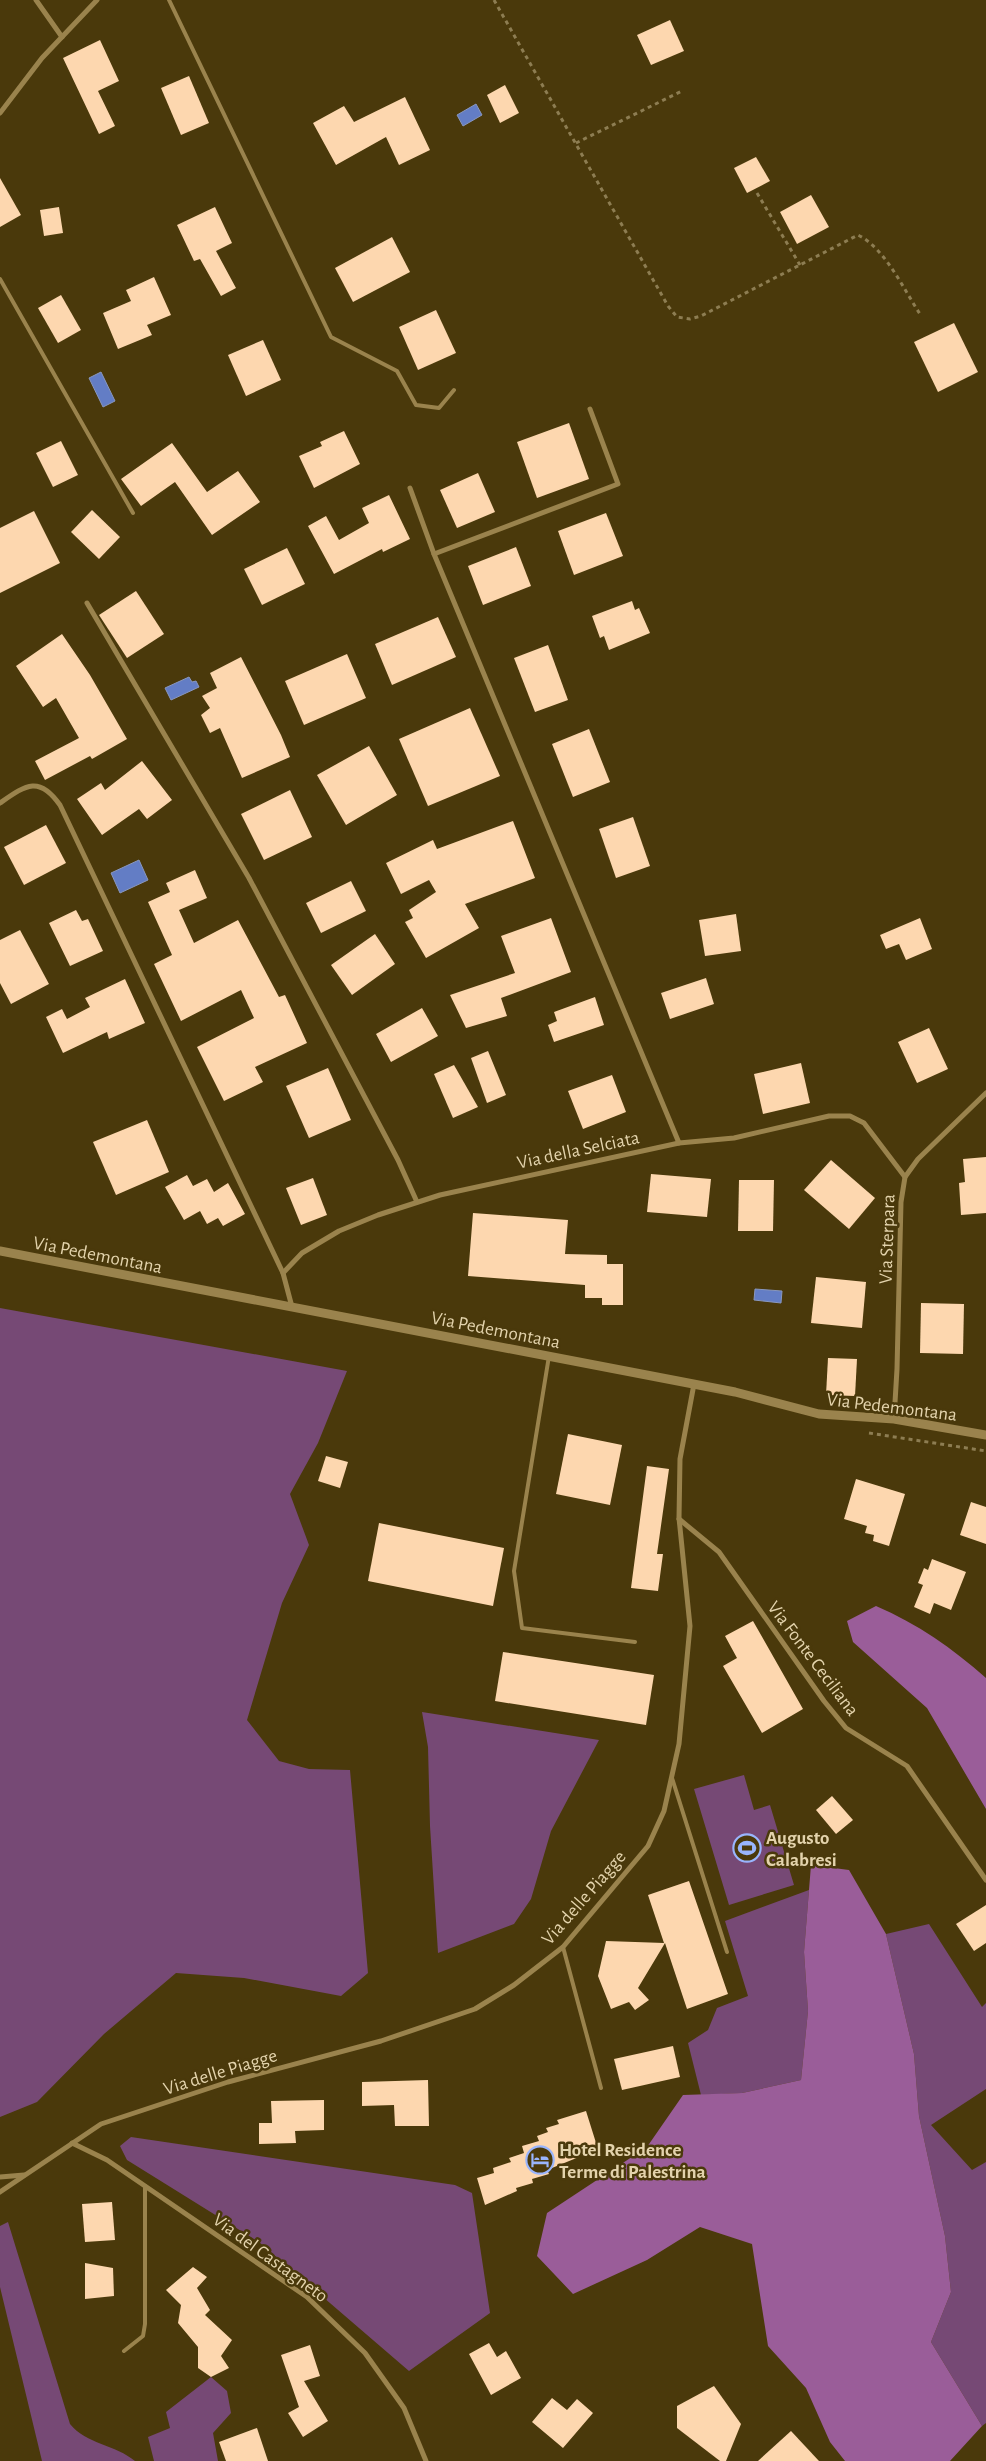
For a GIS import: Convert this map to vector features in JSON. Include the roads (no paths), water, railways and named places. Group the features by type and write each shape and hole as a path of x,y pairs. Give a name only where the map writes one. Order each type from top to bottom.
{"street":[{"path":"36,0 62,37"},
{"path":"0,113 42,58 97,0"},
{"path":"434,554 618,484 590,409"},
{"path":"410,488 434,554 679,1143"},
{"path":"87,603 249,878 398,1160 417,1202"},
{"path":"0,803 22,788 32,785 48,790 60,805 283,1273 292,1307"},
{"name":"Via Sterpara","path":"894,1420 901,1202 905,1177 925,1151 986,1093"},
{"name":"Via della Selciata","path":"283,1273 302,1253 319,1241 361,1222 417,1202 503,1180 679,1143 734,1138 829,1116 850,1116 868,1126 905,1177"},
{"name":"Via Pedemontana","path":"0,1252 745,1394 819,1414 894,1420 986,1435"},
{"name":"Via delle Piagge","path":"0,2192 101,2124 228,2082 381,2041 475,2009 514,1985 563,1948 648,1846 664,1811 672,1778 679,1744 690,1626 679,1518 680,1459 694,1384"},
{"name":"Via Fonte Ceciliana","path":"679,1518 719,1552 824,1701 846,1728 907,1766 986,1880"},
{"name":"Via del Castagneto","path":"72,2143 107,2160 307,2297 365,2353 404,2408 426,2461"},
{"path":"0,2177 26,2174"}],"lane":[{"path":"169,0 331,337 397,371 416,405 439,408 454,390"},
{"path":"0,279 133,512"},
{"path":"549,1356 514,1571 522,1628 635,1642"},
{"path":"672,1778 727,1952"},
{"path":"563,1948 601,2088"},
{"path":"124,2351 143,2336 145,2324 145,2186"}],"water":[{"path":"476,104 482,115 463,126 457,115"},
{"path":"101,372 115,401 103,407 89,378"},
{"path":"189,677 192,682 196,681 199,687 171,700 165,688"},
{"path":"139,860 148,880 120,893 111,873"},
{"path":"755,1289 782,1291 781,1303 754,1300"}],"place":[{"name":"Augusto Calabresi","path":"747,1848"},
{"name":"Hotel Residence Terme di Palestrina","path":"540,2160"}]}
